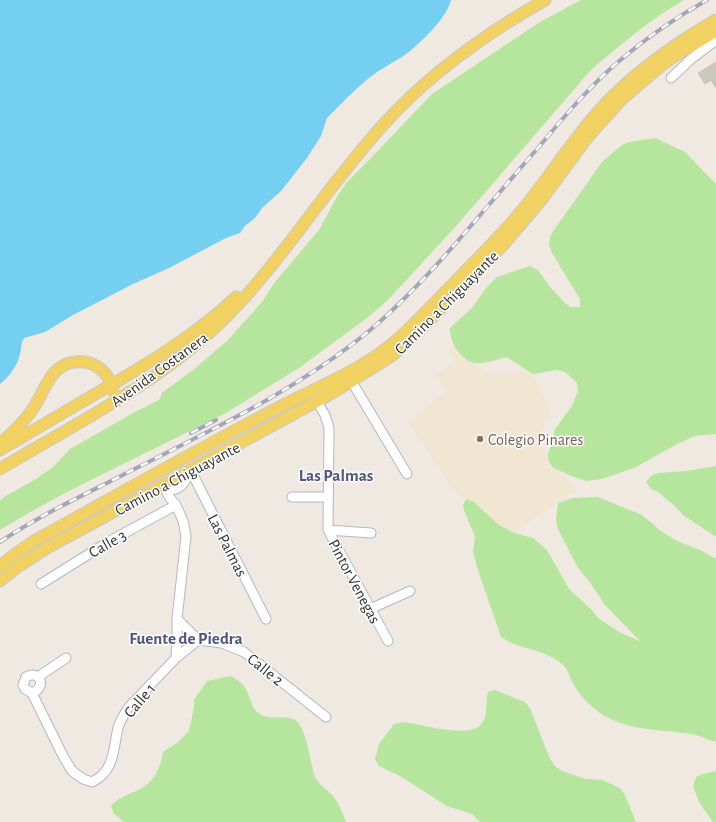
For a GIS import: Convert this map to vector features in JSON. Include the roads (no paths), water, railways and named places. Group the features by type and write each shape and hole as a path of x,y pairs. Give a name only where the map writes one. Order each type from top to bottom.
{"main road":[{"name":"Avenida Costanera","path":"0,469 111,403 163,369 214,329 253,288 362,149 410,97 439,71 473,45 545,0"},
{"name":"Camino a Chiguayante","path":"0,565 41,537 271,411 353,371 395,342 506,230 583,130 611,97 658,57 716,20"},
{"name":"Camino a Chiguayante","path":"0,581 19,566 47,548 164,488 191,471 352,382 383,362 410,341 504,244 543,198 595,129 622,100 663,64 716,31"},
{"name":"Avenida Costanera","path":"0,450 112,385 168,350 204,325 254,280 292,239"},
{"path":"0,444 31,412 52,375 67,364 80,362 94,365 106,374 112,385 113,393 111,403"},
{"path":"164,488 165,476 171,466"}],"street":[{"path":"671,78 691,59 716,40"},
{"path":"352,382 408,474"},
{"name":"Pintor Venegas","path":"317,402 329,428 328,530 388,641"},
{"path":"164,488 175,490 182,485 191,471"},
{"name":"Las Palmas","path":"191,471 266,619"},
{"path":"164,488 176,505 183,521 186,536 177,619 176,658"},
{"path":"175,490 176,505"},
{"path":"292,497 328,497"},
{"name":"Calle 3","path":"41,584 96,548 176,505"},
{"path":"328,530 371,532"},
{"path":"370,609 410,591"},
{"path":"176,658 198,640 177,619"},
{"name":"Calle 2","path":"198,640 222,643 244,652 326,717"},
{"name":"Calle 1","path":"66,658 38,677 30,675 24,680 23,685 25,689 32,692 63,756 72,771 83,779 92,782 98,779 108,768 114,756 118,728 128,708 176,658"},
{"path":"32,692 37,691 40,687 41,681 38,677"}],"water":[{"path":"0,0 451,0 444,14 434,28 421,41 409,52 367,79 327,118 321,136 307,158 281,191 263,207 255,218 245,226 240,233 226,238 169,268 133,284 73,315 45,332 24,338 21,352 15,367 7,378 0,384"}],"railway":[{"path":"0,542 53,511 242,414 308,375 339,354 380,322 440,261 566,114 607,72 629,53 672,21 707,0"},
{"path":"191,433 216,420"}],"place":[{"name":"Colegio Pinares","path":"480,439"}],"district":[{"name":"Las Palmas","path":"336,475"},
{"name":"Fuente de Piedra","path":"186,638"}]}
